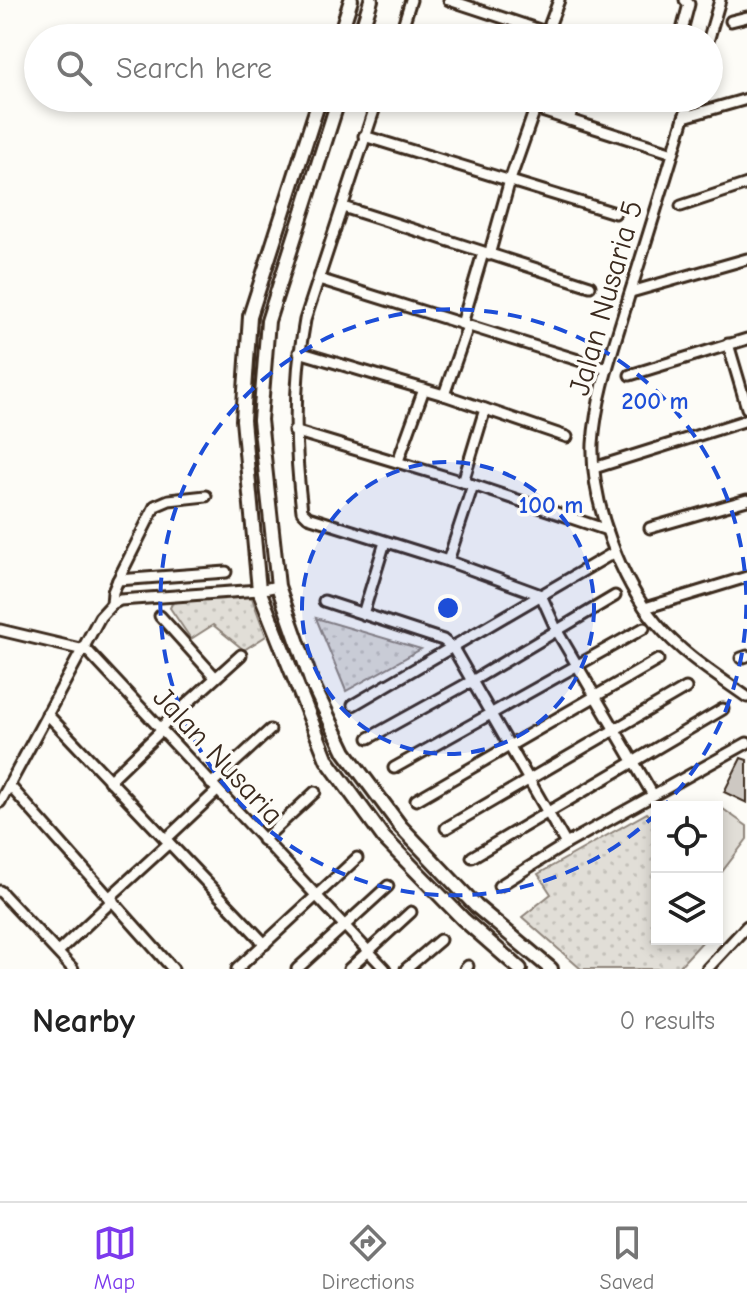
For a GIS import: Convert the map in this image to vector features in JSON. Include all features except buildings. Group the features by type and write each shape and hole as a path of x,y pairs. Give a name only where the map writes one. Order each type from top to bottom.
{"main road":[{"path":"343,24 351,0"},
{"path":"363,24 371,0"},
{"path":"316,112 250,316 243,420 259,590 327,760 384,838 463,919 520,969"},
{"path":"335,112 268,321 260,420 278,586 312,683 345,752 401,827 476,906 551,969"}],"street":[{"path":"403,24 411,0"},
{"path":"449,0 521,24"},
{"path":"550,24 559,0"},
{"path":"713,24 720,0"},
{"path":"683,24 687,2"},
{"path":"731,21 747,17"},
{"path":"723,106 747,99"},
{"path":"373,112 305,320 299,352 294,431 302,511 308,517 448,561 541,595 557,631 653,795"},
{"path":"444,395 486,254 534,112"},
{"path":"544,112 673,153"},
{"path":"569,120 572,112"},
{"name":"Jalan Nusaria 5","path":"686,112 607,369 593,444 594,468 607,530 615,552 645,608 680,649 747,697"},
{"path":"684,117 702,112"},
{"path":"364,136 615,213"},
{"path":"681,206 747,184"},
{"path":"343,207 590,286"},
{"path":"631,292 747,259"},
{"path":"319,279 607,369"},
{"path":"630,375 747,339"},
{"path":"728,344 747,408"},
{"path":"299,352 444,395 567,437"},
{"path":"398,461 424,389"},
{"path":"448,561 485,409"},
{"path":"594,468 747,420"},
{"path":"294,431 398,461 607,530"},
{"path":"112,604 118,580 155,506 169,500 206,496"},
{"path":"650,528 747,500"},
{"path":"363,614 385,542"},
{"path":"353,705 615,552"},
{"path":"118,580 226,572"},
{"path":"645,608 747,577"},
{"path":"0,802 100,617 112,604 120,600 278,586"},
{"path":"369,738 615,596"},
{"path":"324,601 443,640 453,648 566,844"},
{"path":"160,616 215,677"},
{"path":"394,768 644,628"},
{"path":"0,630 84,649"},
{"name":"Jalan Nusaria","path":"84,649 385,969"},
{"path":"109,781 241,655"},
{"path":"416,800 658,660"},
{"path":"446,828 686,688"},
{"path":"472,857 723,709"},
{"path":"47,714 265,944"},
{"path":"58,952 270,730"},
{"path":"499,886 566,844 747,743"},
{"path":"9,785 173,969"},
{"path":"263,840 315,792"},
{"path":"237,969 357,858"},
{"path":"297,969 388,886"},
{"path":"0,891 73,969"},
{"path":"349,969 411,912"},
{"path":"710,968 745,933"},
{"path":"406,969 440,940"}],"shaded area":[{"path":"252,598 266,636 244,650 213,625 191,639 170,608 173,601"},
{"path":"316,618 421,649 346,691"},
{"path":"723,809 747,826 747,839 723,870"},
{"path":"647,813 651,817 651,945 699,945 677,969 581,969 522,917 551,894 538,874"}]}
